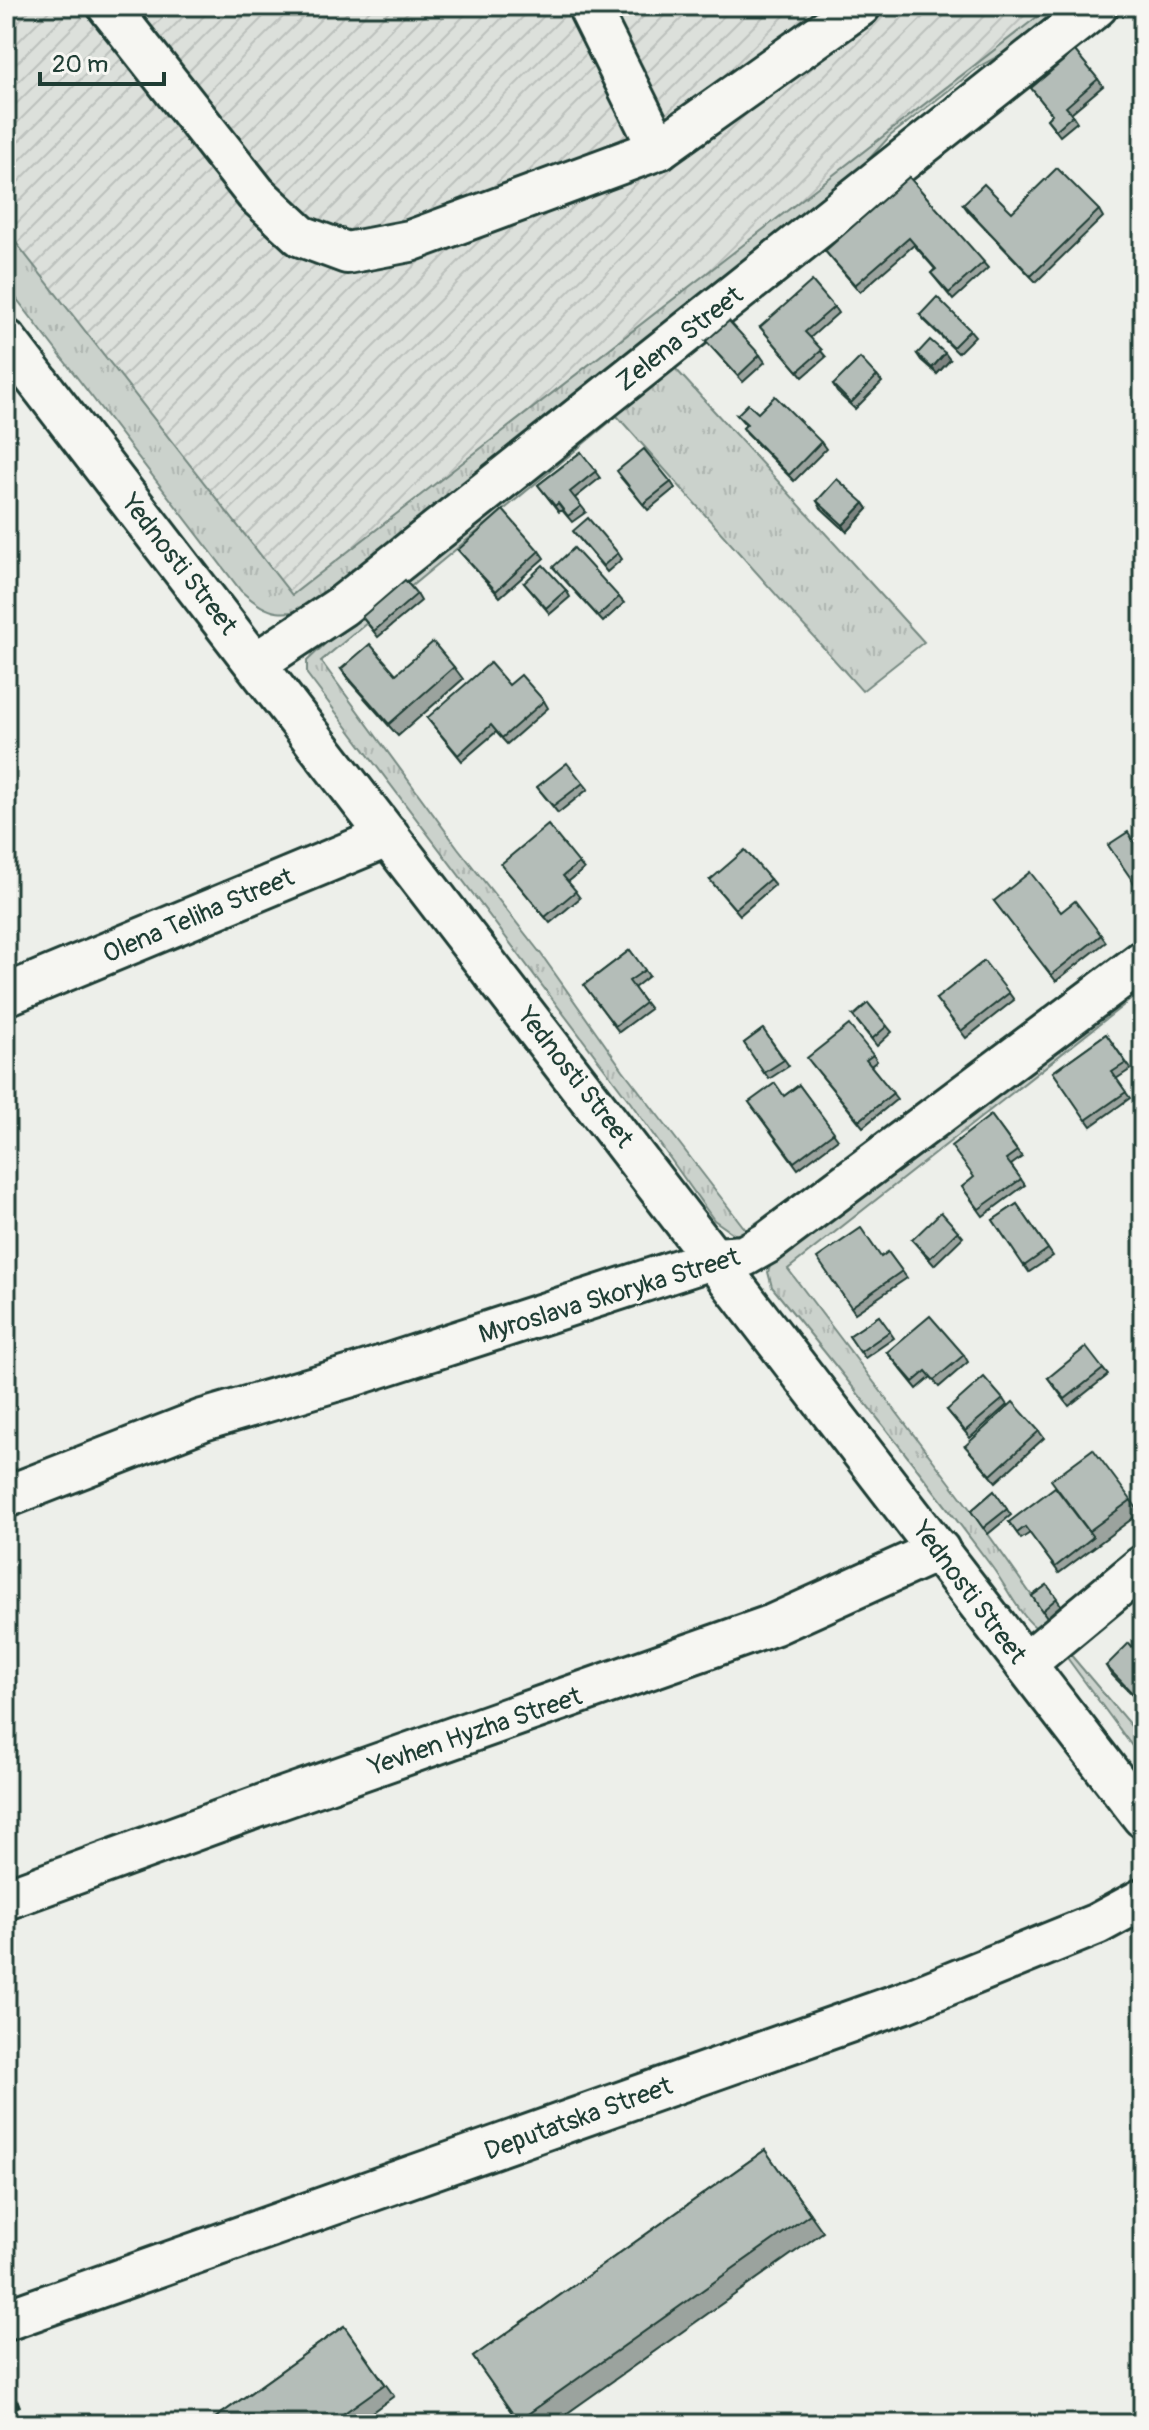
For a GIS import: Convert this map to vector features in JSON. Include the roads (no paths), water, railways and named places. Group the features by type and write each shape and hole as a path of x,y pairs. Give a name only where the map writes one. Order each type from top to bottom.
{"street":[{"path":"108,6 256,194 301,236 347,253 410,241 659,149 860,6"},
{"path":"588,6 659,149"},
{"name":"Zelena Street","path":"256,663 342,606 1097,6"},
{"name":"Yednosti Street","path":"6,340 1143,1817"},
{"name":"Olena Teliha Street","path":"6,995 389,836"},
{"name":"Myroslava Skoryka Street","path":"6,1497 203,1420 355,1375 715,1258 744,1256 767,1243 1143,961"},
{"name":"Yevhen Hyzha Street","path":"6,1899 773,1625 939,1550"},
{"path":"1025,1664 1143,1566"},
{"name":"Deputatska Street","path":"6,2320 905,2002 1097,1924 1143,1899"}]}
